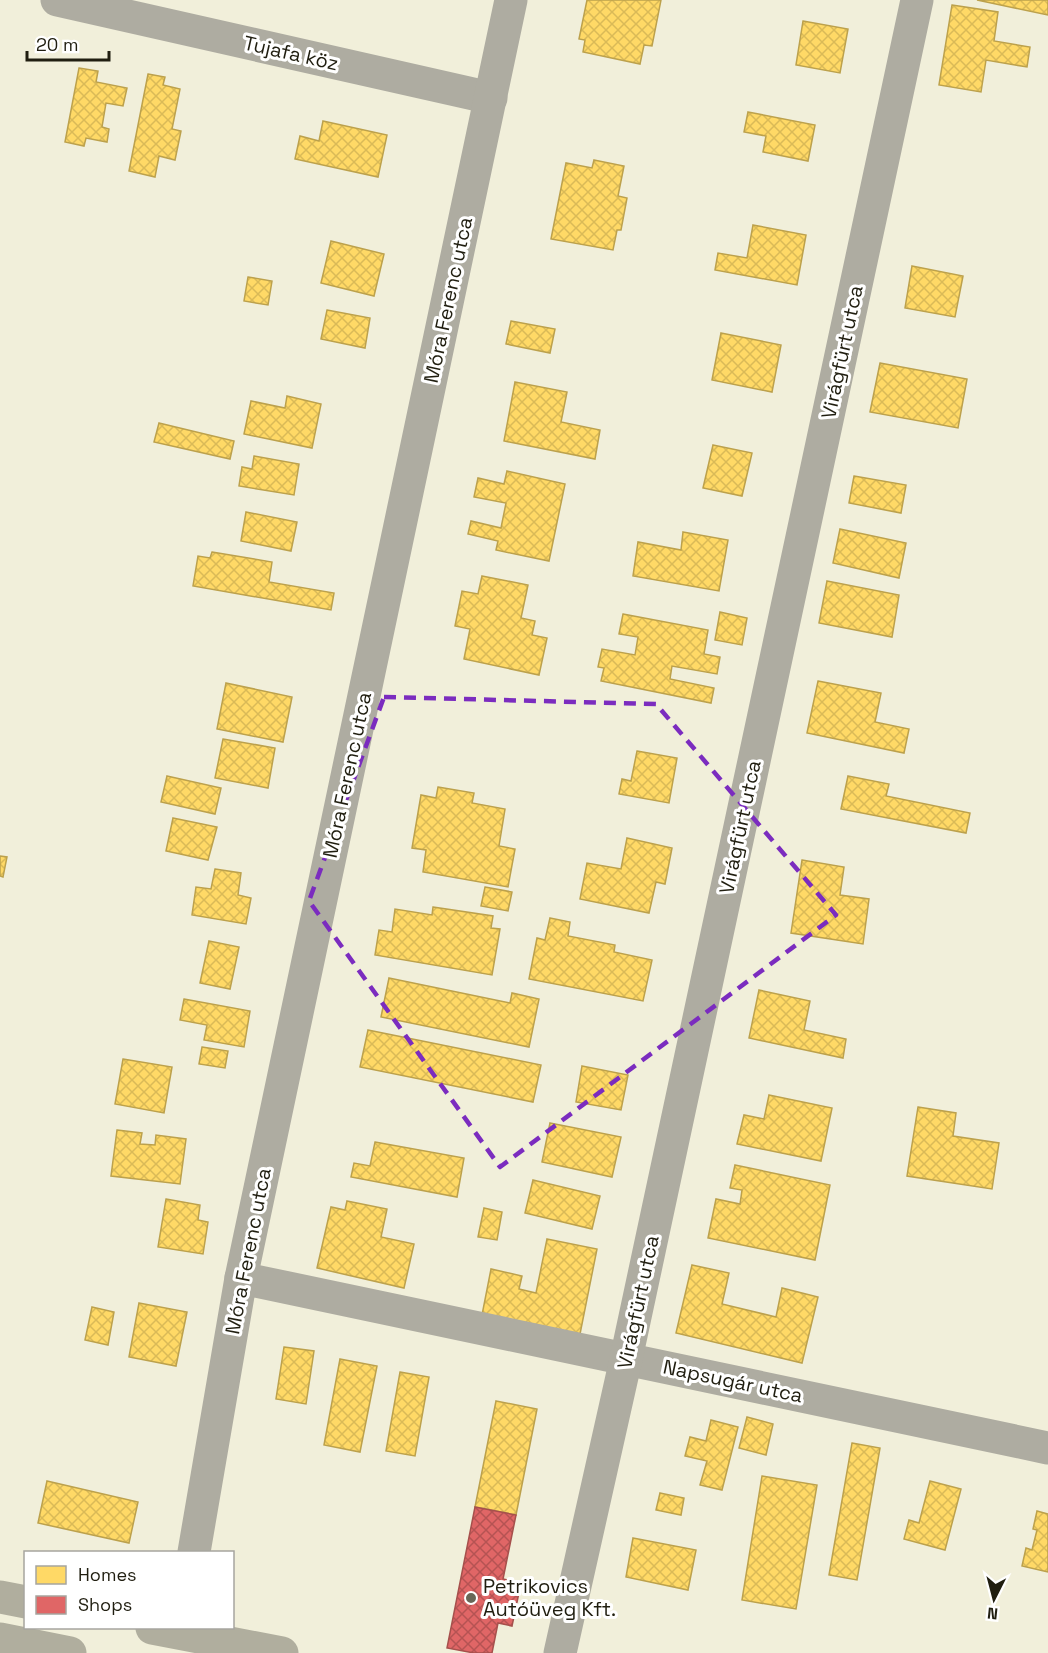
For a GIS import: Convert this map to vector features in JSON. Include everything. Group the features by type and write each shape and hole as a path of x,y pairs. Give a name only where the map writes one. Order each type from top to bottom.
{"main road":[{"path":"0,1597 24,1602"},
{"path":"161,1629 225,1636 282,1653"},
{"path":"0,1639 70,1653"}],"street":[{"name":"Tujafa köz","path":"57,0 491,98"},
{"name":"Móra Ferenc utca","path":"194,1551 241,1278 511,0"},
{"name":"Virágfürt utca","path":"560,1653 626,1359 917,0"},
{"name":"Napsugár utca","path":"241,1278 1048,1448"}],"highlighted area":[{"path":"384,697 656,704 836,915 500,1167 309,901"}],"building: Homes":[{"path":"587,0 661,0 652,46 644,45 640,64 583,52 585,40 579,39"},
{"path":"977,0 1048,0 1048,15"},
{"path":"952,5 998,12 994,41 1030,47 1027,67 986,60 981,92 939,85"},
{"path":"803,21 848,29 840,73 796,65"},
{"path":"79,68 98,71 96,82 127,88 123,106 106,103 102,127 109,129 107,142 86,138 84,146 65,142"},
{"path":"148,74 165,77 163,85 180,89 172,129 181,131 175,160 159,156 155,177 129,171"},
{"path":"748,112 815,125 808,161 763,152 766,136 744,132"},
{"path":"323,121 387,135 378,177 295,159 300,136 319,141"},
{"path":"594,160 624,166 618,196 627,198 621,230 617,230 613,250 551,239 566,163 592,168"},
{"path":"753,225 806,235 797,285 715,270 718,253 747,258"},
{"path":"331,241 384,254 374,296 321,283"},
{"path":"912,266 963,276 955,317 905,308"},
{"path":"248,277 272,281 268,305 244,301"},
{"path":"327,310 370,318 365,348 321,339"},
{"path":"511,321 555,329 550,353 506,344"},
{"path":"721,333 781,345 772,392 712,380"},
{"path":"880,363 967,379 958,428 870,412"},
{"path":"515,382 567,392 561,422 600,430 595,459 504,441"},
{"path":"287,396 321,404 312,448 244,434 251,401 285,408"},
{"path":"159,423 234,441 230,459 154,442"},
{"path":"713,445 752,453 742,496 703,488"},
{"path":"254,456 299,464 294,495 239,486 242,467 252,469"},
{"path":"507,471 565,484 549,561 496,550 498,541 468,534 471,521 501,528 506,503 474,497 478,478 504,484"},
{"path":"854,476 906,485 901,513 849,503"},
{"path":"246,512 297,522 291,551 241,541"},
{"path":"840,529 906,543 899,578 833,563"},
{"path":"683,532 728,540 719,591 633,576 638,542 681,550"},
{"path":"212,552 272,562 269,582 334,593 331,610 193,586 198,556 210,558"},
{"path":"482,576 528,585 521,618 535,621 532,635 547,638 539,675 464,659 470,629 455,626 462,591 478,594"},
{"path":"827,581 899,595 892,637 819,623"},
{"path":"720,612 747,618 742,645 715,640"},
{"path":"623,614 708,630 704,654 720,657 717,674 672,666 670,679 714,688 711,703 601,681 604,668 598,667 602,649 635,655 638,637 619,634"},
{"path":"818,681 881,693 875,722 909,729 904,753 807,733"},
{"path":"226,683 292,697 283,742 217,729"},
{"path":"223,739 275,748 268,788 215,778"},
{"path":"637,751 677,758 669,803 619,794 622,779 631,781"},
{"path":"167,776 221,788 215,814 161,802"},
{"path":"848,776 889,784 886,796 970,813 966,833 841,809"},
{"path":"438,787 474,793 472,803 505,809 499,846 515,849 508,887 423,872 426,850 412,848 421,795 436,798"},
{"path":"173,818 217,827 208,860 166,851"},
{"path":"627,838 672,848 665,884 656,882 649,913 580,899 587,863 621,869"},
{"path":"0,856 7,857 3,877 0,876"},
{"path":"802,860 844,867 840,895 869,899 863,944 791,933"},
{"path":"215,869 241,873 238,895 251,898 246,924 192,915 196,887 211,889"},
{"path":"485,887 512,892 508,911 481,906"},
{"path":"433,907 493,916 491,928 500,929 492,975 375,955 379,930 392,932 395,909 432,915"},
{"path":"550,918 570,922 568,936 615,945 614,952 652,960 643,1001 529,979 537,938 545,940"},
{"path":"209,941 239,947 230,989 200,983"},
{"path":"389,978 510,1003 512,993 539,999 529,1047 381,1017"},
{"path":"759,990 810,1001 804,1030 846,1039 843,1058 749,1038"},
{"path":"184,999 250,1011 244,1047 204,1040 207,1025 180,1020"},
{"path":"368,1030 541,1065 533,1102 360,1067"},
{"path":"202,1047 228,1051 225,1068 199,1064"},
{"path":"123,1059 172,1067 164,1113 115,1104"},
{"path":"582,1066 628,1075 621,1110 576,1102"},
{"path":"769,1095 832,1108 821,1161 737,1144 744,1115 764,1119"},
{"path":"918,1107 956,1113 953,1136 999,1143 992,1189 907,1176"},
{"path":"550,1123 621,1137 612,1177 542,1162"},
{"path":"117,1130 142,1133 140,1144 155,1145 156,1135 186,1139 180,1184 111,1176"},
{"path":"375,1142 464,1158 457,1197 351,1177 354,1163 370,1166"},
{"path":"735,1165 830,1185 815,1260 708,1238 716,1199 740,1204 742,1190 730,1188"},
{"path":"533,1180 600,1196 592,1229 525,1213"},
{"path":"166,1199 200,1205 198,1220 208,1222 203,1254 158,1247"},
{"path":"347,1201 387,1209 381,1237 414,1244 404,1288 317,1268 331,1207 345,1210"},
{"path":"484,1208 502,1212 497,1240 478,1237"},
{"path":"547,1239 597,1249 580,1334 482,1315 491,1269 522,1276 519,1289 536,1293"},
{"path":"692,1265 729,1273 722,1304 776,1317 782,1288 818,1297 802,1363 676,1333"},
{"path":"139,1303 187,1312 176,1366 129,1357"},
{"path":"92,1307 114,1312 108,1345 85,1340"},
{"path":"284,1347 314,1351 306,1404 276,1399"},
{"path":"340,1359 377,1366 360,1452 324,1445"},
{"path":"400,1372 429,1377 415,1456 386,1451"},
{"path":"496,1401 537,1409 516,1515 475,1507"},
{"path":"747,1417 773,1424 766,1455 739,1448"},
{"path":"711,1420 738,1427 722,1490 700,1485 707,1461 685,1456 690,1437 706,1441"},
{"path":"852,1443 880,1448 857,1580 829,1575"},
{"path":"762,1476 817,1485 796,1609 742,1600"},
{"path":"47,1481 138,1502 129,1543 38,1523"},
{"path":"930,1481 961,1489 945,1550 904,1539 909,1520 919,1523"},
{"path":"660,1493 684,1498 681,1515 656,1510"},
{"path":"1037,1511 1048,1514 1048,1572 1022,1566 1026,1548 1032,1550 1037,1530 1033,1529"},
{"path":"633,1538 696,1550 688,1590 626,1577"}],"building: Shops":[{"path":"475,1507 516,1515 503,1579 521,1583 512,1626 498,1623 492,1653 474,1653 447,1648"}],"place":[{"name":"Petrikovics Autóüveg Kft.","path":"471,1598"}]}
